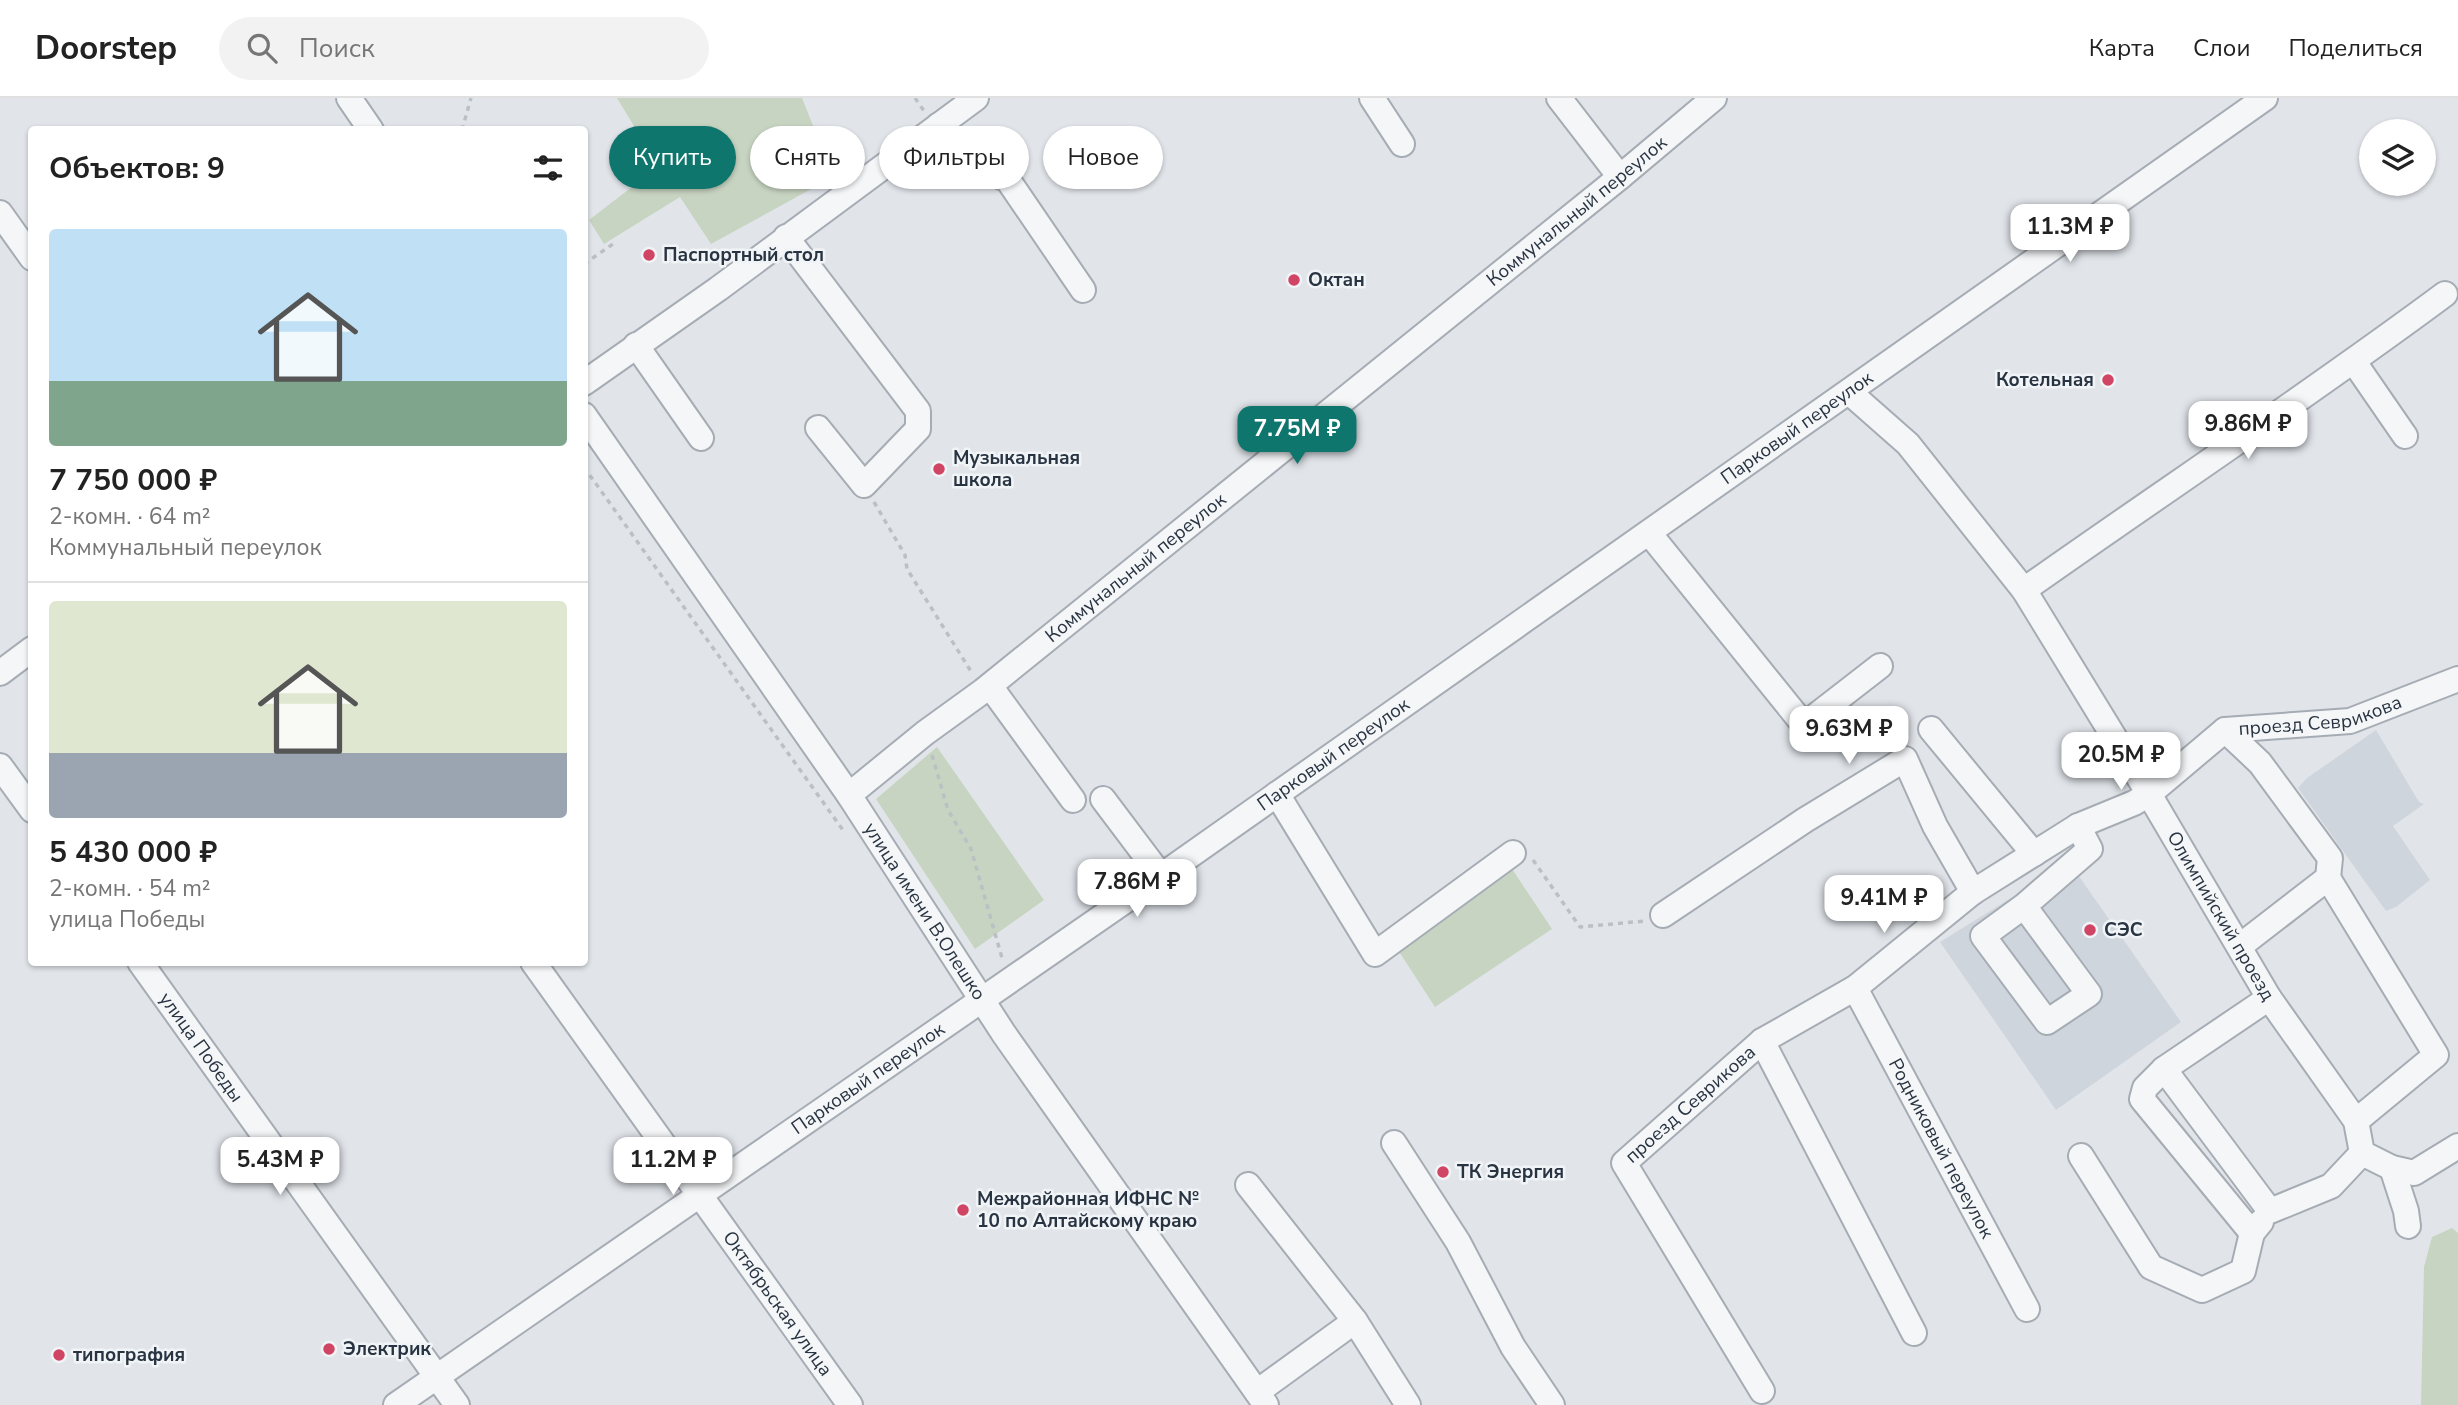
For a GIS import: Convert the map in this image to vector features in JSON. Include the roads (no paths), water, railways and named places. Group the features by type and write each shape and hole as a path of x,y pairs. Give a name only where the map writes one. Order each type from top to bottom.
{"street":[{"path":"349,98 368,126"},
{"path":"588,380 718,289 976,98"},
{"path":"1373,98 1402,144"},
{"path":"1559,98 1620,177"},
{"name":"Коммунальный переулок","path":"849,794 986,688 1620,177 1714,98"},
{"name":"Парковый переулок","path":"397,1405 1161,876 2265,98"},
{"path":"939,125 963,159 1008,180 1083,290"},
{"path":"0,213 28,252"},
{"path":"786,237 918,411 918,429 864,485 818,428"},
{"path":"2024,590 2220,452 2354,362 2445,294"},
{"path":"636,345 701,438"},
{"path":"2354,362 2405,436"},
{"name":"Олимпийский проезд","path":"1849,392 1908,444 2024,590 2149,794 2269,998 2356,1121 2362,1153"},
{"name":"улица имени В.Олешко","path":"588,421 849,794 1004,1034 1262,1399"},
{"path":"1649,533 1804,726 1880,666"},
{"path":"0,673 28,652"},
{"name":"проезд Севрикова","path":"1762,1391 1624,1163 1762,1041 1855,988 1973,892 2078,826 2149,794 2225,730 2350,721 2458,679"},
{"path":"986,688 1073,800"},
{"path":"1931,729 2034,854"},
{"path":"2225,730 2260,763 2330,858 2328,878 2437,1055 2356,1121"},
{"path":"1663,915 1805,820 1905,759 1935,826 1973,892"},
{"path":"0,766 28,804"},
{"path":"1277,794 1375,954 1513,853"},
{"path":"1103,799 1161,876"},
{"path":"2024,906 2089,994 2047,1022 1983,936 2024,906 2090,849 2078,826"},
{"path":"2240,946 2328,878"},
{"name":"улица Победы","path":"144,966 457,1405"},
{"name":"Октябрьская улица","path":"536,966 850,1405"},
{"name":"Родниковый переулок","path":"1855,988 2027,1309"},
{"path":"2252,1233 2141,1098 2145,1088 2164,1069 2269,998"},
{"path":"1762,1041 1914,1334"},
{"path":"2164,1069 2270,1211"},
{"path":"1394,1143 1458,1242 1513,1347 1552,1405"},
{"path":"2081,1156 2151,1267 2202,1290 2243,1271 2252,1233 2270,1211 2331,1186 2362,1153 2392,1168 2414,1173 2458,1146"},
{"path":"2392,1168 2408,1226"},
{"path":"1248,1185 1355,1321 1408,1405"},
{"path":"1262,1399 1355,1321"}],"place":[{"name":"Паспортный стол","path":"649,255"},
{"name":"Октан","path":"1294,280"},
{"name":"Котельная","path":"2108,380"},
{"name":"Музыкальная школа","path":"939,469"},
{"name":"СЭС","path":"2090,930"},
{"name":"ТК Энергия","path":"1443,1172"},
{"name":"Межрайонная ИФНС № 10 по Алтайскому краю","path":"963,1210"},
{"name":"Электрик","path":"329,1349"},
{"name":"типография","path":"59,1355"}]}
